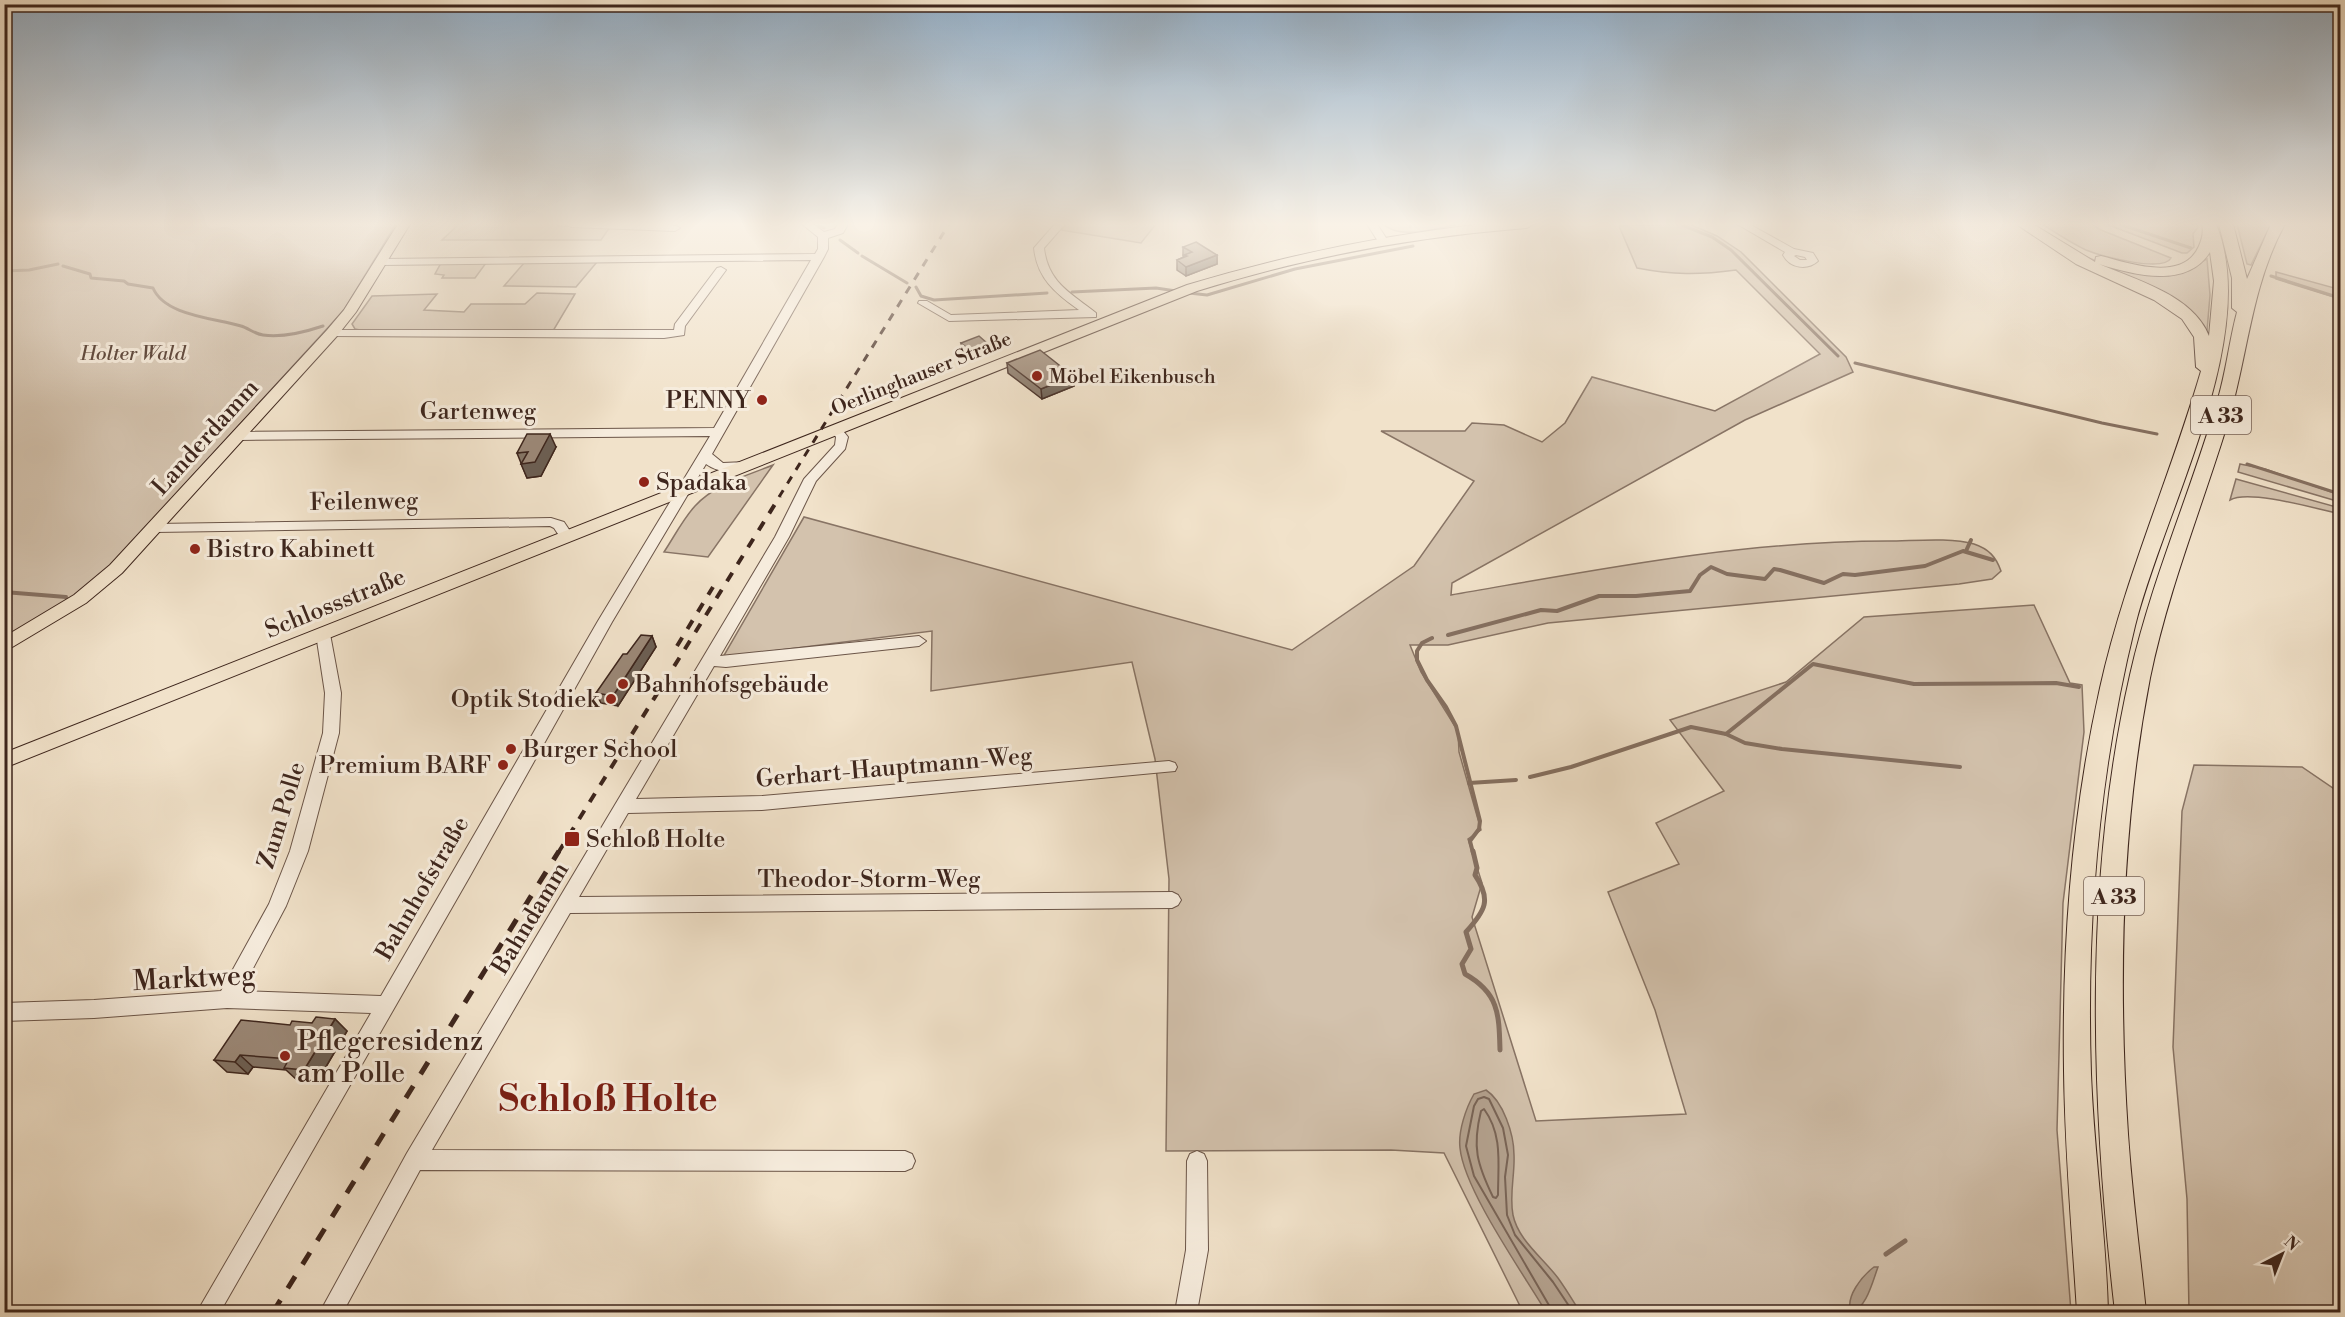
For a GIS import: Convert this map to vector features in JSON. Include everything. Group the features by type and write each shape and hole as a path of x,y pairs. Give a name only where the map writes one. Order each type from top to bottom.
{"highway":[{"path":"2133,285 2183,314 2196,327 2203,340 2203,395"},
{"name":"A 33","path":"2093,1312 2080,1132 2079,1016 2082,900 2090,814 2102,723 2126,623 2203,395 2216,348 2221,307 2220,285"},
{"name":"A 33","path":"2130,1312 2115,1135 2111,1007 2118,822 2130,731 2151,631 2173,555 2226,397 2238,339 2239,285"},
{"path":"2238,339 2253,285"}],"main road":[{"name":"Landerdamm","path":"4,646 80,599 116,569 332,333 350,312 367,285"},
{"name":"Oerlinghauser Straße","path":"683,492 1201,285"},
{"name":"Schlossstraße","path":"4,761 683,492"}],"street":[{"path":"332,333 664,335 681,333 679,326 709,285"},
{"name":"Bahnhofstraße","path":"208,1312 464,872 604,621 683,492 802,285"},
{"path":"1054,285 1103,323"},
{"path":"923,303 949,318 1089,313"},
{"name":"Bahndamm","path":"331,1312 414,1160 782,537 810,479 841,446 842,437 836,430"},
{"name":"Gartenweg","path":"239,436 717,432"},
{"path":"705,452 709,461 719,467 748,465"},
{"name":"Feilenweg","path":"155,528 551,522 559,525 567,537"},
{"name":"Zum Polle","path":"227,999 277,906 299,852 328,744 333,693 322,634"},
{"path":"709,660 726,662 919,641"},
{"name":"Gerhart-Hauptmann-Weg","path":"623,806 762,803 1169,767"},
{"name":"Theodor-Storm-Weg","path":"566,905 1172,900"},
{"name":"Marktweg","path":"4,1012 94,1009 227,999 386,1005"},
{"path":"414,1160 905,1161"},
{"path":"1186,1312 1197,1250 1197,1161"}],"green space":[{"name":"Holter Wald","path":"5,285 359,285 344,310 107,570 76,595 5,639"},
{"path":"504,285 577,285 576,287"},
{"path":"1751,285 1774,285 1846,357 1853,372 1745,420 1452,583 1451,595 1723,551 1833,542 1931,540 1964,542 1988,551 2001,571 1992,579 1959,584 1548,623 1448,645 1410,645 1421,672 1458,731 1459,752 1481,830 1468,839 1482,883 1472,917 1536,1121 1686,1114 1655,1010 1608,892 1679,864 1656,823 1724,791 1670,720 1786,682 1864,617 2034,605 2070,683 2082,685 2084,732 2063,903 2057,1130 2071,1312 1523,1312 1444,1153 1391,1150 1166,1151 1169,879 1155,759 1132,662 931,691 932,631 723,657 804,517 1292,650 1414,566 1474,481 1381,431 1465,431 1472,423 1504,425 1542,442 1565,423 1592,377 1715,411 1820,354"},
{"path":"2135,285 2209,285 2207,331 2191,316"},
{"path":"2297,285 2325,285 2334,288 2340,285 2340,299"},
{"path":"537,293 575,294 553,331 365,331 355,329 352,324 372,296 437,294 424,310 464,312 471,304 525,304"},
{"path":"2240,464 2265,469 2340,495 2340,502 2238,472"},
{"path":"773,465 708,557 664,552 686,517 703,498 731,481"},
{"path":"2236,479 2340,508 2340,514 2267,498 2239,497 2230,500"},
{"path":"2194,765 2302,767 2340,793 2340,1312 2189,1312 2187,1199 2173,1047 2182,811"}],"water":[{"path":"1486,1090 1498,1102 1512,1138 1514,1162 1512,1200 1516,1224 1525,1241 1558,1278 1580,1312 1546,1312 1496,1231 1472,1186 1460,1148 1461,1127 1474,1094"},
{"path":"1874,1267 1878,1267 1865,1300 1861,1306 1851,1312 1852,1294 1864,1276"}],"building":[{"path":"979,336 987,343 971,351 961,343"},
{"path":"1040,350 1073,376 1041,389 1007,363"},
{"path":"527,434 550,434 535,462 521,464 528,452 517,453"},
{"path":"641,635 652,636 613,696 596,693 623,654 627,654"},
{"path":"316,1017 335,1019 304,1070 284,1068 289,1059 240,1055 235,1062 214,1060 241,1020 290,1025 292,1021 312,1023"}],"waterway":[{"path":"137,285 153,288 168,305 179,310 241,326 260,334 286,335 323,326"},
{"path":"1189,293 1207,295 1239,285"},
{"path":"1767,285 1838,356"},
{"path":"2301,285 2340,298"},
{"path":"916,287 921,296 934,300 1047,293"},
{"path":"1072,292 1156,288 1176,291"},
{"path":"1855,363 2102,423 2157,434"},
{"path":"2247,464 2340,494"},
{"path":"1966,551 1971,540"},
{"path":"1448,635 1541,610 1557,611 1599,596 1636,596 1690,591 1700,575 1711,567 1727,574 1765,579 1774,569 1824,583 1843,574 1855,575 1925,566 1963,551 1993,560"},
{"path":"4,592 66,597"},
{"path":"1432,638 1422,643 1417,651 1417,660 1456,726 1470,783"},
{"path":"1726,734 1813,664 1914,684 2056,683 2079,687"},
{"path":"1530,777 1571,767 1691,727 1726,734"},
{"path":"1726,734 1745,743 1782,749 1960,767"},
{"path":"1470,783 1516,780"},
{"path":"1470,783 1480,821 1479,829 1470,841 1473,853"},
{"path":"1473,851 1477,868 1475,875 1485,898 1482,911 1466,932 1471,949 1462,964 1465,974 1485,989 1495,1006 1500,1050"},
{"path":"1886,1254 1905,1241"}],"railway":[{"path":"779,497 911,285"},
{"path":"558,853 780,496"},
{"path":"677,646 713,587"},
{"path":"273,1312 559,851"}],"place":[{"name":"Möbel Eikenbusch","path":"1037,376"},
{"name":"PENNY","path":"762,400"},
{"name":"Spadaka","path":"644,482"},
{"name":"Bistro Kabinett","path":"195,549"},
{"name":"Bahnhofsgebäude","path":"623,684"},
{"name":"Optik Stodiek","path":"611,699"},
{"name":"Burger School","path":"511,749"},
{"name":"Premium BARF","path":"503,765"},
{"name":"Schloß Holte","path":"572,839"},
{"name":"Pflegeresidenz am Polle","path":"285,1056"}],"district":[{"name":"Schloß Holte","path":"608,1098"}]}
